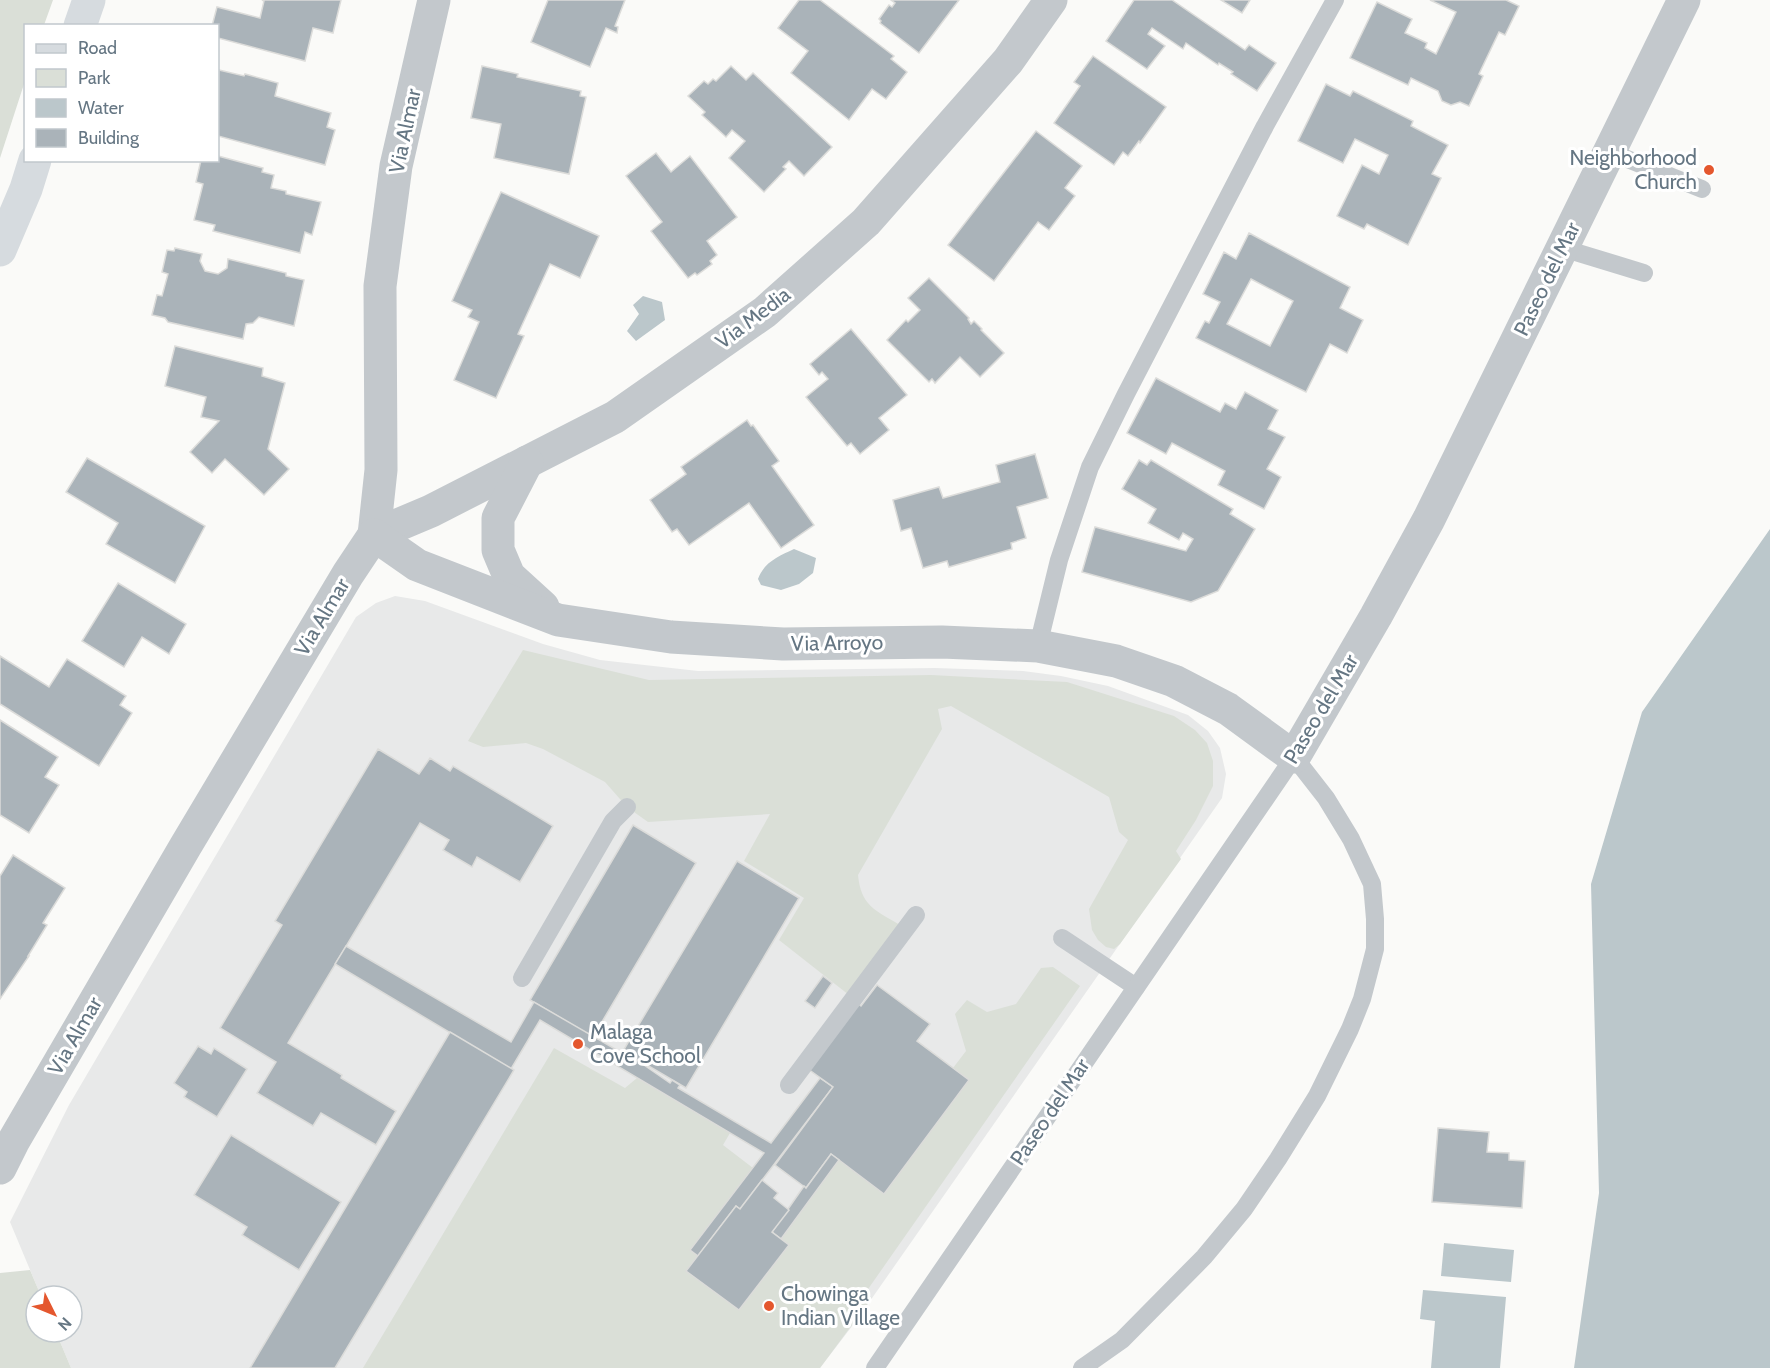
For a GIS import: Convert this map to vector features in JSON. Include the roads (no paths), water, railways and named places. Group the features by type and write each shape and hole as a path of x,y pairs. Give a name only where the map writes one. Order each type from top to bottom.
{"main road":[{"path":"81,24 89,0"},
{"path":"0,250 35,162"}],"street":[{"name":"Via Almar","path":"0,1168 185,847 348,574 374,535 381,470 380,286 396,166 434,0"},
{"name":"Via Media","path":"374,535 432,511 615,417 765,312 866,222 1008,61 1051,0"},
{"name":"Paseo del Mar","path":"1294,757 1429,519 1684,0"},
{"path":"527,462 498,518 498,550 509,576 558,620"},
{"name":"Via Arroyo","path":"374,535 417,565 558,620 671,637 772,643 942,642 1038,646 1116,661 1174,681 1228,709 1294,757"}],"lane":[{"path":"1038,646 1059,560 1090,467 1259,136 1335,0"},
{"path":"1610,152 1702,189"},
{"path":"1562,248 1644,273"},
{"path":"1082,1368 1122,1340 1204,1257 1244,1209 1317,1096 1362,999 1375,949 1376,919 1372,884 1352,839 1331,806 1294,757"},
{"name":"Paseo del Mar","path":"875,1368 1294,757"},
{"path":"522,978 614,820 627,807"},
{"path":"789,1085 916,915"},
{"path":"1062,938 1136,987"}],"water":[{"path":"643,296 662,302 665,320 636,341 627,331 639,314 633,305"},
{"path":"1770,529 1770,1368 1574,1368 1599,1193 1591,884 1642,712"},
{"path":"794,549 816,558 813,573 799,584 781,590 761,585 758,579 764,568 773,560"},
{"path":"1444,1243 1514,1250 1511,1282 1441,1276"},
{"path":"1423,1290 1506,1297 1500,1368 1431,1368 1435,1321 1420,1319"}],"place":[{"name":"Neighborhood Church","path":"1709,170"},
{"name":"Malaga Cove School","path":"578,1044"},
{"name":"Chowinga Indian Village","path":"769,1306"}]}
